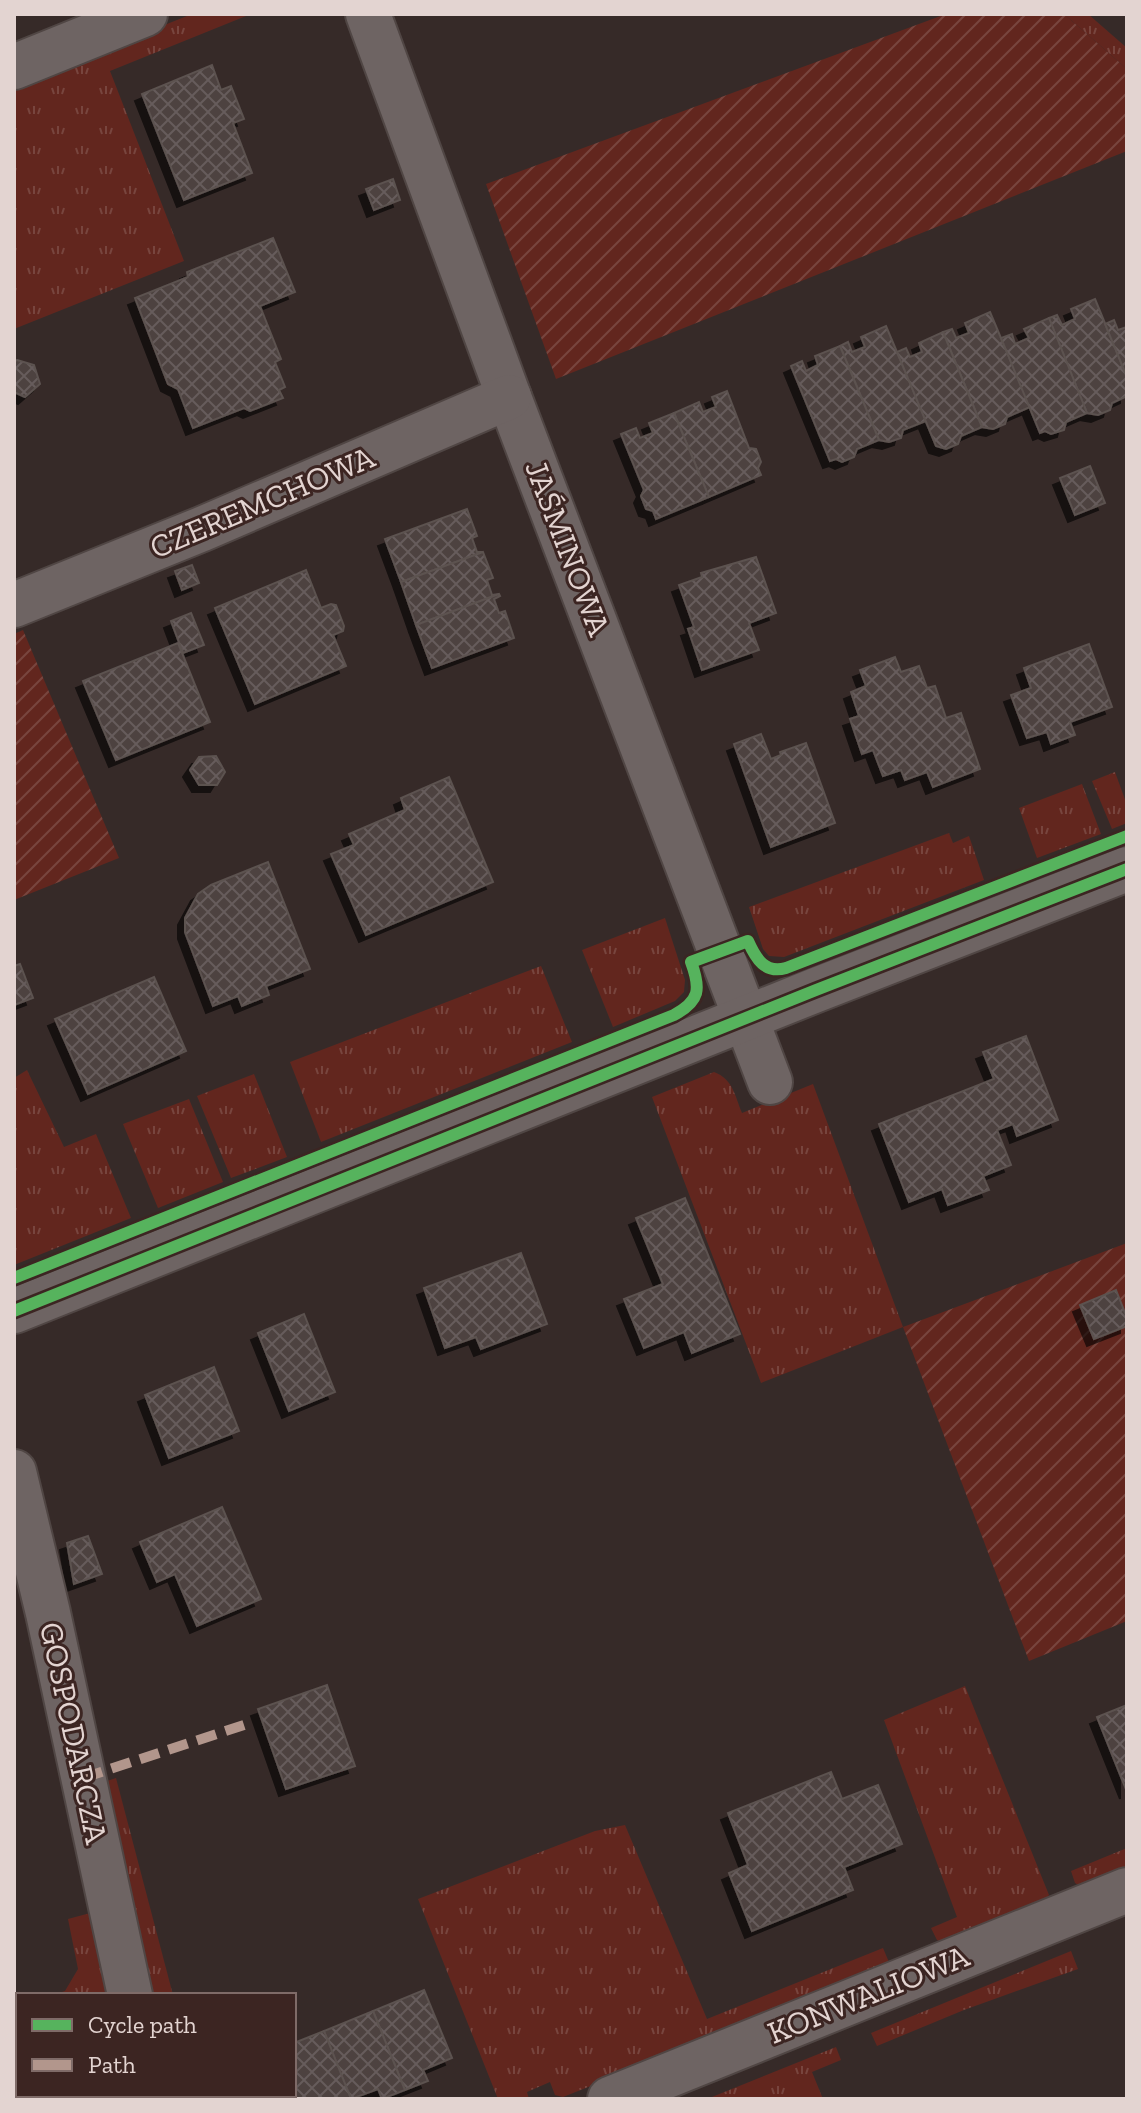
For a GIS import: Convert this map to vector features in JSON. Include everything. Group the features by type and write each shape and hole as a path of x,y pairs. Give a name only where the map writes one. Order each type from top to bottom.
{"street":[{"path":"14,67 145,14"},
{"name":"JAŚMINOWA","path":"368,14 509,397 770,1082"},
{"name":"CZEREMCHOWA","path":"14,605 202,529 509,397"},
{"path":"14,1311 1127,869"},
{"name":"GOSPODARCZA","path":"14,1472 48,1613 130,1993"},
{"name":"KONWALIOWA","path":"610,2099 1127,1890"}],"green space":[{"path":"192,14 251,14 110,71 184,261 14,329 14,85"},
{"path":"946,14 1064,14 1127,69 1127,151 556,379 486,184"},
{"path":"1064,14 1088,14 1127,48 1127,69"},
{"path":"23,630 119,858 14,900 14,634"},
{"path":"1115,772 1127,805 1127,823 1112,829 1092,781"},
{"path":"1082,784 1101,834 1037,858 1019,808"},
{"path":"949,833 953,843 969,836 984,880 784,957 769,956 763,949 749,907"},
{"path":"665,918 685,980 684,992 675,1001 613,1027 582,950"},
{"path":"541,966 572,1042 321,1142 290,1062"},
{"path":"27,1070 64,1147 96,1134 131,1218 14,1265 14,1078"},
{"path":"714,1072 729,1084 742,1113 813,1084 903,1327 761,1383 652,1097"},
{"path":"254,1074 287,1157 231,1178 197,1096"},
{"path":"189,1099 223,1182 158,1208 123,1124"},
{"path":"1127,1243 1127,1621 1029,1661 903,1327"},
{"path":"965,1686 1049,1895 1043,1904 944,1943 937,1940 931,1928 957,1917 884,1720"},
{"path":"116,1778 172,1993 147,1993 104,1782"},
{"path":"625,1825 707,2019 883,1948 891,1967 563,2097 555,2095 550,2082 527,2092 529,2099 498,2099 418,1899 595,1831"},
{"path":"1127,1848 1127,1869 1082,1887 1075,1883 1071,1871"},
{"path":"94,1912 111,1993 59,1993 65,1991 78,1969 68,1919"},
{"path":"1071,1951 1078,1969 964,2010 877,2046 871,2033"},
{"path":"836,2047 841,2060 812,2072 823,2099 707,2099"}],"building":[{"path":"212,65 221,90 231,86 244,119 233,123 252,173 184,200 142,94"},
{"path":"393,179 400,200 374,210 366,189"},
{"path":"273,238 295,292 260,306 281,359 275,362 285,387 279,390 283,398 250,411 244,408 193,428 178,389 168,384 135,298 188,277 187,272"},
{"path":"1095,299 1127,377 1127,396 1098,415 1087,413 1049,318 1057,315 1062,325 1075,319 1071,309"},
{"path":"990,312 1030,407 1007,417 1005,424 993,429 982,427 943,332 952,329 956,338 969,333 965,323"},
{"path":"1049,318 1087,413 1066,422 1064,430 1051,434 1045,431 1040,433 1001,338 1012,334 1015,344 1029,338 1024,329"},
{"path":"1114,320 1118,330 1127,327 1127,377 1105,324"},
{"path":"886,326 926,421 903,430 901,438 889,442 879,440 840,346 848,342 852,352 865,347 861,337"},
{"path":"943,332 982,427 961,436 958,444 946,449 936,446 897,352 906,348 910,357 922,352 919,343"},
{"path":"840,346 879,440 857,449 854,457 842,462 836,459 830,461 791,366 802,361 806,371 818,365 815,356"},
{"path":"17,360 34,365 40,384 25,397 14,392 14,362"},
{"path":"727,391 749,448 756,449 761,462 758,468 761,475 709,497 674,413 699,402 703,412 716,407 712,397"},
{"path":"674,413 709,497 656,519 653,511 646,509 641,496 644,490 621,434 636,428 640,438 653,433 649,423"},
{"path":"1090,466 1105,503 1075,515 1060,478"},
{"path":"467,509 477,536 472,538 477,552 483,552 401,582 385,539"},
{"path":"483,552 493,578 487,580 492,595 499,594 416,625 401,582"},
{"path":"756,557 776,613 749,623 759,650 702,670 688,629 694,627 679,585 702,577 701,573"},
{"path":"192,565 199,583 182,590 175,571"},
{"path":"306,570 321,608 336,605 344,626 343,631 333,635 346,666 255,704 215,608"},
{"path":"499,594 494,599 499,613 505,611 514,638 432,668 416,625"},
{"path":"191,613 204,645 183,653 171,621"},
{"path":"178,643 210,722 116,760 83,681"},
{"path":"1089,644 1112,707 1070,722 1075,735 1051,744 1047,732 1027,738 1011,695 1031,688 1024,668"},
{"path":"895,657 901,672 919,666 927,688 935,686 946,718 961,713 980,769 933,787 927,772 905,780 901,770 883,776 873,750 862,754 850,719 859,716 851,692 866,686 860,670"},
{"path":"761,734 771,759 781,755 780,752 806,743 835,823 771,847 734,744"},
{"path":"216,756 225,772 217,785 199,785 190,770 199,757"},
{"path":"449,777 493,882 366,935 331,854 354,845 349,834 405,810 401,798"},
{"path":"268,862 310,969 266,986 269,995 242,1006 238,996 213,1006 185,932 185,918 198,894 211,885"},
{"path":"20,964 33,998 14,1005 14,966"},
{"path":"154,977 186,1051 88,1094 55,1019"},
{"path":"1026,1036 1058,1120 1017,1136 1013,1124 997,1130 1011,1165 983,1176 989,1190 948,1205 942,1189 909,1202 879,1124 994,1079 983,1052"},
{"path":"685,1198 740,1334 692,1353 684,1332 644,1348 624,1299 663,1284 636,1218"},
{"path":"521,1253 547,1324 481,1349 476,1337 445,1348 424,1288"},
{"path":"1116,1290 1127,1326 1094,1339 1080,1305"},
{"path":"304,1314 335,1392 289,1411 258,1333"},
{"path":"214,1367 239,1431 169,1458 145,1395"},
{"path":"222,1507 261,1599 197,1626 175,1574 157,1582 140,1542"},
{"path":"88,1536 102,1574 74,1584 67,1543"},
{"path":"327,1685 355,1766 286,1789 258,1709"},
{"path":"1127,1705 1127,1792 1097,1717"},
{"path":"831,1772 842,1799 878,1785 902,1844 844,1867 853,1890 752,1931 729,1873 748,1865 728,1813"},
{"path":"424,1990 452,2058 423,2070 428,2081 405,2090 373,2011"},
{"path":"373,2011 405,2090 382,2099 378,2089 351,2099 324,2031"},
{"path":"324,2031 351,2099 294,2099 296,2042"},
{"path":"234,2097 294,2099 235,2099"}],"marked path":[{"path":"83,1778 244,1725"}],"cycle path":[{"path":"14,1278 674,1015 689,1005 696,993 691,962 748,941 762,964 772,969 786,968 1127,836"},
{"path":"14,1311 1127,869"}]}
